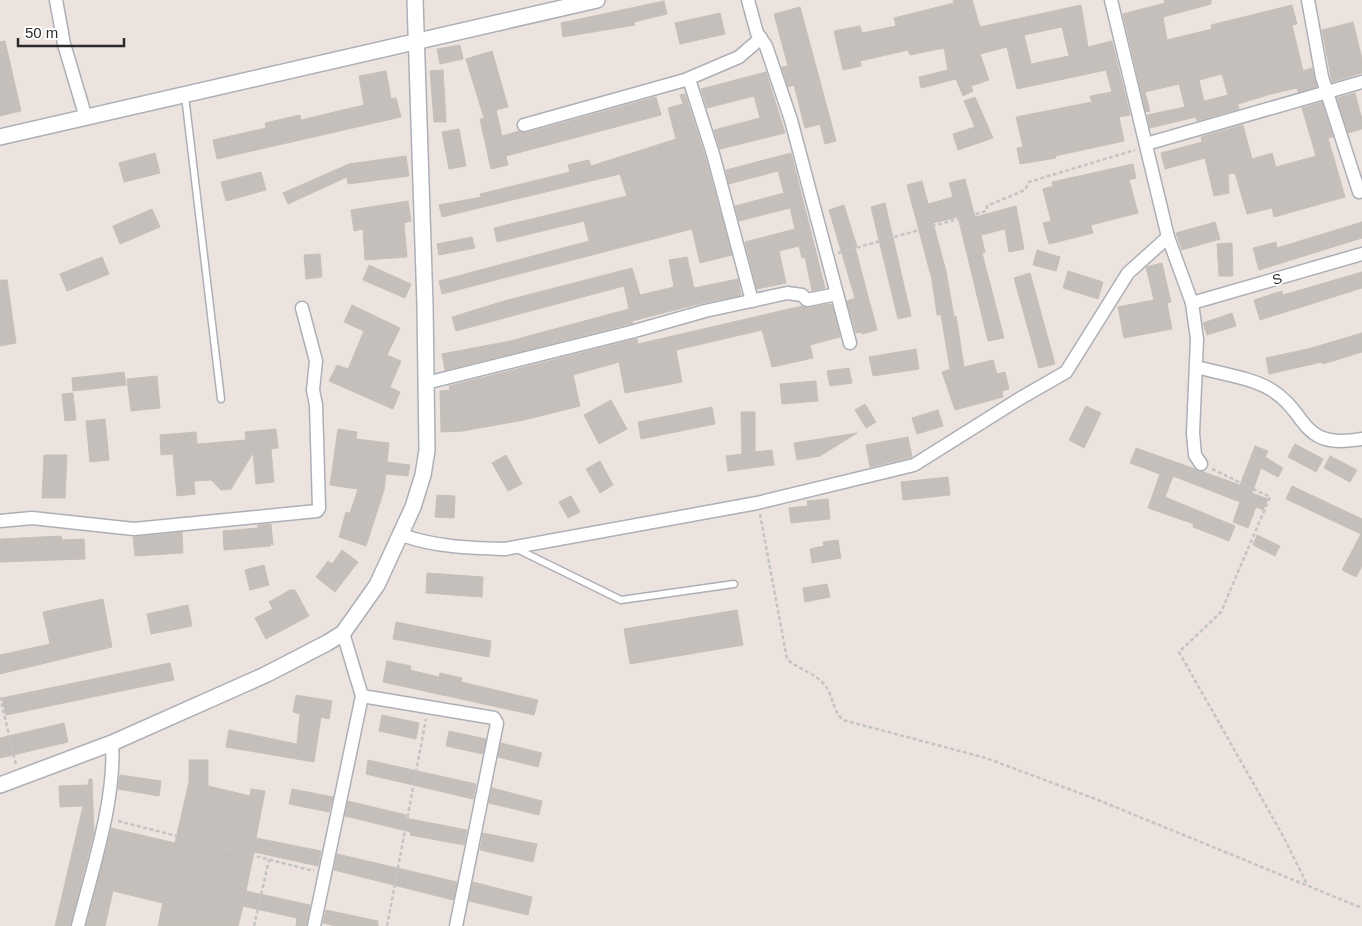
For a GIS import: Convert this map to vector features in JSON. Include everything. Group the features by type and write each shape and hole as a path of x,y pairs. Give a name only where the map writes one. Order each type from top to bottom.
{"street":[{"path":"56,0 64,44 86,118"},
{"path":"0,785 112,743 286,664 344,633 377,585 402,535 423,475 427,450 415,0"},
{"path":"0,137 597,0"},
{"path":"748,0 757,33 766,46 792,120 850,343"},
{"path":"1110,0 1168,237 1192,303 1197,339 1197,367 1193,394 1193,434 1195,455 1200,464"},
{"path":"1308,0 1322,77 1329,92 1359,192"},
{"path":"524,125 689,79 739,58 761,38"},
{"path":"689,79 713,154 752,300"},
{"path":"1146,145 1362,82"},
{"path":"402,535 421,542 462,547 514,548 757,503 914,465 1019,398 1066,372 1128,273 1168,237"},
{"name":"S","path":"1192,303 1362,254"},
{"path":"426,383 752,300 787,293 802,296 807,300 837,294"},
{"path":"0,521 32,518 134,529 317,511 319,508 316,406 313,390 316,361 302,308"},
{"path":"1197,367 1256,383 1271,390 1285,401 1306,428 1318,436 1334,440 1362,439"},
{"path":"314,926 362,696 344,633"},
{"path":"362,696 494,718 498,723 456,926"},
{"path":"78,926 104,818 114,765 112,743"}],"lane":[{"path":"185,96 221,399"},
{"path":"514,548 621,600 734,584"}],"path":[{"path":"827,256 986,211 987,206 1025,190 1029,182 1146,145"},
{"path":"1200,464 1270,497 1221,612 1179,652 1282,834 1307,885"},
{"path":"757,503 787,659 794,666 823,683 831,696 833,708 843,720 986,758 1098,800 1362,908"},
{"path":"0,697 20,778"},
{"path":"387,926 428,707"},
{"path":"104,818 326,874"},
{"path":"254,926 269,860"}],"building":[{"path":"953,0 972,0 980,27 1081,5 1088,47 1112,41 1130,115 1119,117 1124,141 1055,156 1056,158 1020,164 1017,148 1023,147 1016,117 1092,102 1090,96 1112,92 1106,70 1017,89 1007,47 980,54 989,80 971,86 973,91 963,96 956,79 921,88 919,77 948,70 944,48 910,55 908,50 860,61 861,66 843,70 834,31 860,26 862,33 896,26 894,18 954,3","holes":["1062,27 1069,56 1031,64 1024,35"]},
{"path":"1164,0 1211,0 1211,4 1163,17 1167,40 1212,29 1211,25 1292,5 1297,24 1292,25 1303,71 1312,68 1317,87 1298,92 1297,88 1271,94 1238,104 1239,109 1197,121 1196,117 1150,128 1147,115 1185,107 1179,84 1145,92 1150,111 1146,112 1123,14 1165,3","holes":["1222,74 1228,95 1204,101 1199,80"]},
{"path":"664,1 667,14 634,22 635,25 563,37 561,23"},
{"path":"800,7 836,141 825,144 820,124 805,128 794,85 788,87 782,67 788,66 774,14"},
{"path":"720,13 725,34 680,44 675,23"},
{"path":"1353,22 1362,59 1362,73 1332,82 1322,30"},
{"path":"5,41 21,111 0,116 0,42"},
{"path":"460,45 463,59 440,64 437,49"},
{"path":"492,51 508,107 496,110 502,136 519,131 526,133 656,97 661,115 506,156 508,165 491,169 480,119 484,118 466,59"},
{"path":"443,70 446,122 434,122 430,71"},
{"path":"386,71 391,99 396,98 401,117 217,159 213,140 266,128 265,123 300,115 301,120 364,105 359,76"},
{"path":"766,72 785,133 720,149 714,130 760,118 754,96 707,108 701,89"},
{"path":"1355,93 1362,119 1362,129 1348,133 1337,98"},
{"path":"685,94 705,156 732,255 700,263 692,229 442,294 439,281 589,241 584,221 497,242 494,228 627,196 620,174 442,217 439,205 481,197 480,194 570,172 568,165 589,160 591,166 676,139 668,108 683,104 680,95"},
{"path":"975,97 993,138 958,150 953,134 975,127 964,101"},
{"path":"1322,102 1333,137 1328,138 1345,197 1274,217 1272,208 1247,214 1235,173 1228,174 1229,193 1214,196 1205,158 1165,169 1161,153 1202,142 1201,137 1243,125 1252,159 1272,153 1276,167 1316,156 1302,108"},
{"path":"459,129 466,166 449,169 442,132"},
{"path":"155,153 160,173 124,182 119,163"},
{"path":"791,153 825,288 812,291 805,257 802,258 799,246 779,251 786,283 757,289 745,242 795,229 790,208 739,221 735,206 784,193 778,171 729,184 726,170"},
{"path":"406,156 409,176 348,184 347,177 288,204 283,193 349,164"},
{"path":"1133,164 1136,178 1129,180 1138,213 1091,225 1093,233 1049,244 1043,223 1051,221 1043,189 1053,186 1052,182"},
{"path":"261,172 266,190 226,201 221,182"},
{"path":"965,179 975,217 1016,206 1024,249 1009,252 1005,229 981,235 985,252 982,253 1004,338 988,341 958,217 933,223 946,271 954,317 956,316 964,367 993,360 997,374 1005,372 1009,389 1002,391 1003,397 955,410 942,372 950,369 941,315 937,315 932,280 907,185 922,181 928,204 953,197 949,183"},
{"path":"408,201 411,221 404,223 407,257 365,260 363,229 354,231 351,210"},
{"path":"885,203 911,316 898,319 871,207"},
{"path":"844,205 857,247 855,247 877,330 862,334 861,332 856,333 847,301 855,298 829,210"},
{"path":"152,209 160,227 120,244 113,226"},
{"path":"1215,222 1220,239 1182,250 1176,233"},
{"path":"1362,222 1362,238 1259,270 1253,248 1276,242 1277,248"},
{"path":"472,237 475,248 439,255 437,244"},
{"path":"1232,243 1233,276 1219,276 1217,244"},
{"path":"1037,250 1060,257 1056,271 1033,265"},
{"path":"320,254 322,277 306,279 304,255"},
{"path":"102,257 109,274 67,291 60,274"},
{"path":"687,257 694,288 738,279 741,295 698,304 632,321 633,323 445,370 442,354 510,341 629,309 624,286 456,331 452,317 504,301 632,268 640,295 674,287 669,260"},
{"path":"1162,263 1171,302 1167,303 1172,329 1124,338 1118,307 1154,300 1146,267"},
{"path":"369,265 411,284 405,298 363,280"},
{"path":"1068,271 1103,282 1098,299 1063,288"},
{"path":"1362,272 1362,288 1260,320 1254,300 1282,291 1283,295"},
{"path":"1030,273 1055,364 1039,368 1014,278"},
{"path":"0,280 7,280 16,343 0,346"},
{"path":"352,305 400,328 387,355 401,361 390,387 400,392 393,409 329,381 337,365 348,369 364,331 344,322"},
{"path":"832,305 840,337 810,345 813,358 772,367 762,330 676,350 682,382 625,393 619,362 573,375 580,406 524,420 463,431 441,432 440,391 450,390 449,386 637,339 638,344 802,306 808,308"},
{"path":"1232,313 1236,326 1207,335 1203,323"},
{"path":"1362,333 1362,352 1323,364 1322,362 1269,374 1266,358 1308,349"},
{"path":"916,349 919,369 873,376 869,357"},
{"path":"849,368 852,383 830,386 827,371"},
{"path":"124,372 126,385 73,391 72,378"},
{"path":"157,376 160,408 131,411 127,379"},
{"path":"816,381 818,401 782,404 780,384"},
{"path":"73,393 76,420 65,421 62,394"},
{"path":"611,400 627,429 599,444 584,415"},
{"path":"865,404 876,422 866,428 855,410"},
{"path":"1086,406 1101,413 1084,448 1069,440"},
{"path":"712,407 715,424 641,439 638,422"},
{"path":"938,410 943,426 917,434 912,418"},
{"path":"741,412 755,412 755,452 772,450 774,465 728,471 726,456 742,454"},
{"path":"105,419 109,460 90,462 86,421"},
{"path":"276,429 278,448 271,449 274,482 256,484 253,453 231,489 221,490 211,480 194,481 195,494 177,496 173,454 161,455 160,435 196,432 197,444 246,440 245,432"},
{"path":"338,429 357,432 356,439 389,443 387,462 410,465 408,476 386,474 384,490 366,546 339,537 346,512 350,513 358,489 330,485"},
{"path":"857,433 820,456 797,460 794,443"},
{"path":"908,437 912,457 870,467 866,445"},
{"path":"1295,444 1323,459 1316,472 1288,457"},
{"path":"1255,446 1268,451 1265,457 1283,468 1278,477 1261,468 1252,493 1268,499 1263,510 1256,507 1248,528 1233,522 1240,502 1173,476 1165,497 1235,526 1229,541 1193,527 1194,524 1148,508 1160,474 1130,463 1136,448 1240,485"},
{"path":"44,455 67,455 65,498 42,498"},
{"path":"506,455 522,484 508,491 492,463"},
{"path":"1330,456 1357,470 1350,482 1324,468"},
{"path":"600,461 613,485 600,493 586,469"},
{"path":"948,477 950,495 903,500 901,482"},
{"path":"1292,486 1362,519 1362,566 1356,577 1342,570 1361,534 1286,499"},
{"path":"437,495 455,496 454,518 435,517"},
{"path":"571,496 580,512 568,518 559,502"},
{"path":"828,499 830,519 791,523 789,508 808,506 807,501"},
{"path":"271,524 273,545 269,542 271,546 224,550 223,531 258,528 258,525"},
{"path":"182,532 183,553 135,556 133,537"},
{"path":"1257,535 1280,546 1275,556 1253,545"},
{"path":"61,536 62,540 84,539 85,559 0,562 0,539"},
{"path":"838,540 841,558 812,563 810,549 824,546 823,542"},
{"path":"342,550 358,562 335,592 316,577 328,561 332,564"},
{"path":"264,565 269,585 250,590 245,570"},
{"path":"427,573 483,577 482,597 426,593"},
{"path":"827,584 830,597 805,602 803,588"},
{"path":"290,590 295,590 309,616 266,639 255,618 273,609 269,602"},
{"path":"103,599 112,647 0,674 0,655 50,644 43,612"},
{"path":"188,605 192,626 151,634 147,614"},
{"path":"737,610 743,645 630,664 624,629"},
{"path":"396,622 491,641 489,657 393,639"},
{"path":"387,661 411,666 410,670 439,677 440,673 462,678 461,682 538,700 534,715 383,682"},
{"path":"170,663 174,680 6,715 2,698"},
{"path":"296,695 332,701 329,719 321,717 314,762 226,747 229,730 297,744 300,714 293,712"},
{"path":"382,715 419,723 416,739 379,731"},
{"path":"64,723 68,742 0,758 0,738"},
{"path":"449,731 486,739 483,754 446,746"},
{"path":"501,743 542,753 538,767 498,757"},
{"path":"189,760 208,760 208,786 250,796 251,789 265,791 256,838 321,851 318,866 254,852 246,891 310,905 306,926 296,926 297,918 243,906 238,926 158,926 163,903 113,891 105,926 86,926 111,828 175,843 189,782"},
{"path":"368,760 476,784 473,799 366,774"},
{"path":"120,775 161,781 159,796 118,789"},
{"path":"89,779 92,779 94,833 70,926 55,926 83,806 60,807 59,786 88,785"},
{"path":"492,788 542,801 539,815 489,803"},
{"path":"292,789 333,797 329,812 289,804"},
{"path":"348,801 406,815 405,818 467,830 464,845 410,835 411,832 345,816"},
{"path":"483,833 537,844 533,862 480,850"},
{"path":"337,854 457,882 453,900 334,870"},
{"path":"473,882 532,897 528,915 469,901"},
{"path":"326,910 378,921 378,926 335,926 323,923"}]}
